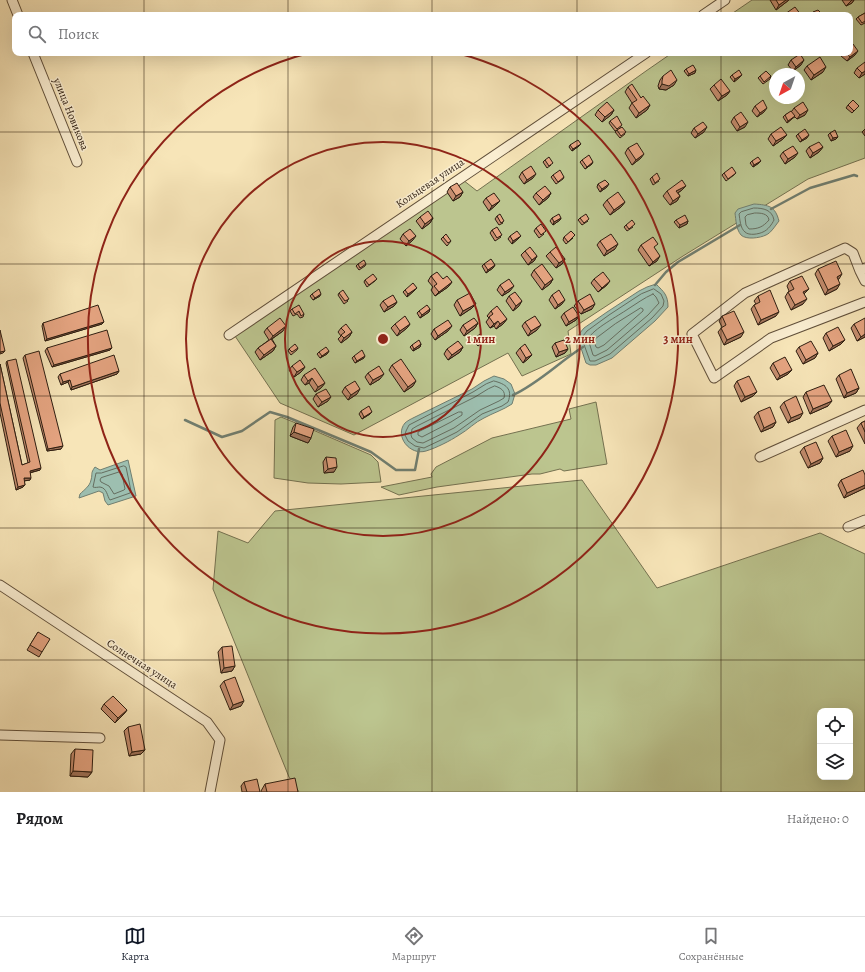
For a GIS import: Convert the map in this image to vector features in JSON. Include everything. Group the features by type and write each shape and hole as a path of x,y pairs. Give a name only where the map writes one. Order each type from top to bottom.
{"street":[{"path":"12,0 17,12"},
{"path":"707,12 725,0"},
{"name":"улица Новикова","path":"34,56 77,162"},
{"name":"Кольцевая улица","path":"229,335 642,56"},
{"path":"865,281 863,269 853,253 845,248 745,293 692,334 714,378 771,338 865,302"},
{"path":"760,457 865,410"},
{"path":"848,527 865,520"},
{"name":"Солнечная улица","path":"0,585 207,722 220,740 210,792"},
{"path":"0,735 100,738"}],"green space":[{"path":"752,0 865,0 865,158 808,179 683,256 568,331 571,354 522,376 508,353 354,435 280,403 235,336 463,180 477,191 668,56 853,56 853,12 734,12"},
{"path":"596,402 607,464 564,471 560,469 540,474 437,487 399,495 381,487 432,477 431,474 436,467 492,438 571,419 569,409"},
{"path":"281,417 371,455 378,462 381,482 341,484 308,483 274,478 275,420"},
{"path":"582,480 657,588 820,533 865,554 865,792 299,792 289,777 213,589 218,531 248,543 275,511"}],"water":[{"path":"754,204 771,207 776,212 779,221 768,234 757,238 746,238 741,235 738,230 735,213 738,209"},
{"path":"656,284 665,294 668,307 655,321 612,358 596,365 586,363 578,339 579,334 584,328 639,291"},
{"path":"494,376 504,379 511,384 515,394 512,404 481,420 451,440 430,450 420,452 414,451 405,444 401,434 402,428 406,422 472,389"},
{"path":"128,460 136,496 108,505 105,501 103,493 99,491 79,498 80,494 87,488 95,467 100,470"}],"building":[{"path":"776,0 786,0 779,5"},
{"path":"795,7 799,12 788,12"},
{"path":"865,13 865,21 862,23 858,17"},
{"path":"853,44 858,51 853,55"},
{"path":"797,56 801,56 804,60 796,67 791,60"},
{"path":"820,57 826,67 814,75 807,66"},
{"path":"865,62 865,71 862,73 857,68"},
{"path":"693,65 696,70 689,74 686,69"},
{"path":"671,70 677,80 669,86 662,84 663,76"},
{"path":"739,70 742,75 735,79 732,75"},
{"path":"766,71 769,74 769,78 764,82 760,76"},
{"path":"721,79 730,91 722,96 714,85"},
{"path":"632,84 641,98 643,96 650,105 639,113 632,103 637,100 628,87"},
{"path":"763,100 767,108 760,113 755,106"},
{"path":"853,100 859,106 854,111 848,105"},
{"path":"607,102 614,110 605,117 598,110"},
{"path":"800,104 804,104 808,110 800,115 794,108"},
{"path":"791,111 795,116 788,121 785,115"},
{"path":"741,112 748,122 740,127 734,117"},
{"path":"617,116 622,125 617,129 610,121"},
{"path":"703,122 707,127 698,134 694,128"},
{"path":"622,127 626,132 621,136 617,130"},
{"path":"781,127 787,135 776,141 771,134"},
{"path":"805,129 809,135 802,140 798,134"},
{"path":"835,130 838,137 833,138 830,133"},
{"path":"578,140 581,144 573,149 570,145"},
{"path":"819,142 823,147 813,153 809,147"},
{"path":"637,143 644,154 636,160 628,148"},
{"path":"793,146 798,153 788,159 783,152"},
{"path":"589,155 593,162 587,167 582,160"},
{"path":"549,157 553,163 549,166 545,160"},
{"path":"758,157 761,161 754,165 752,161"},
{"path":"531,166 536,174 527,180 522,172"},
{"path":"732,167 736,173 728,179 724,173"},
{"path":"560,170 564,177 558,182 553,175"},
{"path":"657,173 660,179 655,183 652,177"},
{"path":"605,180 609,184 602,189 598,184"},
{"path":"682,180 686,186 676,191 680,196 673,201 667,191"},
{"path":"457,183 463,192 456,196 450,187"},
{"path":"545,186 551,193 543,200 536,193"},
{"path":"618,192 625,202 614,210 607,200"},
{"path":"494,193 500,201 492,206 486,198"},
{"path":"428,211 433,218 425,224 420,217"},
{"path":"500,214 504,221 501,223 497,216"},
{"path":"559,214 561,218 554,222 552,218"},
{"path":"586,214 589,219 584,223 580,218"},
{"path":"685,215 688,221 680,225 676,220"},
{"path":"632,220 635,224 629,229 626,225"},
{"path":"541,224 546,231 541,235 536,228"},
{"path":"497,227 502,235 497,238 492,230"},
{"path":"410,229 416,236 409,241 403,234"},
{"path":"517,231 521,236 513,241 510,236"},
{"path":"571,231 575,235 568,242 564,237"},
{"path":"446,234 451,241 448,243 443,237"},
{"path":"611,234 618,244 607,251 600,241"},
{"path":"653,237 658,244 654,247 660,256 653,262 641,245"},
{"path":"530,247 537,256 532,260 525,251"},
{"path":"556,247 565,259 559,263 550,252"},
{"path":"491,259 495,265 488,270 484,264"},
{"path":"364,260 366,264 360,268 358,264"},
{"path":"836,261 842,274 837,277 840,284 828,290 818,269"},
{"path":"542,264 553,279 545,285 534,270"},
{"path":"437,272 443,279 447,276 452,282 439,292 434,286 437,284 431,276"},
{"path":"603,272 610,281 602,288 594,279"},
{"path":"373,274 377,279 369,285 365,280"},
{"path":"802,276 809,289 803,292 807,299 795,305 788,292 794,289 790,281"},
{"path":"509,279 514,286 505,292 500,285"},
{"path":"413,283 417,288 408,294 405,290"},
{"path":"319,289 321,294 315,298 312,294"},
{"path":"343,290 349,299 345,301 339,293"},
{"path":"559,290 565,300 558,305 552,295"},
{"path":"770,290 779,312 761,320 754,305 760,302 758,296"},
{"path":"515,292 522,301 516,306 509,296"},
{"path":"470,293 476,304 463,311 457,300"},
{"path":"590,294 595,304 584,310 578,301"},
{"path":"393,295 397,302 388,307 383,301"},
{"path":"98,305 104,322 47,339 43,323"},
{"path":"299,305 304,314 301,316 299,311 295,314 292,309"},
{"path":"427,305 430,309 422,315 419,311"},
{"path":"497,306 507,319 500,324 498,321 494,324 489,317 493,314 491,311"},
{"path":"573,307 579,316 569,322 564,313"},
{"path":"734,311 744,332 727,340 721,328 726,325 722,316"},
{"path":"405,316 410,324 400,331 395,324"},
{"path":"535,316 541,325 531,331 525,322"},
{"path":"280,318 286,326 273,336 267,328"},
{"path":"474,318 478,323 467,331 463,325"},
{"path":"865,318 865,334 861,337 854,324"},
{"path":"448,320 452,326 438,336 434,329"},
{"path":"346,324 352,332 344,338 341,335 345,332 341,328"},
{"path":"838,327 845,340 833,346 826,333"},
{"path":"0,330 5,351 0,352"},
{"path":"107,330 112,348 54,365 47,348"},
{"path":"480,334 485,340 480,344 475,338"},
{"path":"271,339 276,346 264,355 258,348"},
{"path":"419,340 421,344 414,349 412,345"},
{"path":"564,340 568,349 559,352 555,343"},
{"path":"458,341 463,347 452,355 447,349"},
{"path":"811,341 818,353 806,360 799,347"},
{"path":"295,344 298,348 292,352 289,349"},
{"path":"525,344 532,355 526,358 520,348"},
{"path":"326,347 329,351 322,356 319,352"},
{"path":"362,350 365,356 357,361 354,356"},
{"path":"39,351 63,446 48,449 25,355"},
{"path":"114,355 119,371 72,387 70,380 63,382 60,374"},
{"path":"785,357 792,370 780,376 773,363"},
{"path":"16,359 41,468 30,471 31,478 24,478 25,485 18,487 0,403 0,364 22,465 30,462 7,361"},
{"path":"401,359 416,381 408,387 392,365"},
{"path":"300,360 305,367 297,372 292,366"},
{"path":"379,366 384,374 373,380 368,373"},
{"path":"315,368 325,383 318,387 312,378 308,381 304,375"},
{"path":"851,369 859,388 847,393 839,375"},
{"path":"749,376 757,392 745,397 737,381"},
{"path":"355,381 360,389 351,395 345,387"},
{"path":"824,385 832,401 813,409 806,392"},
{"path":"326,389 331,397 322,402 316,394"},
{"path":"796,396 803,413 791,418 784,402"},
{"path":"369,406 372,412 364,417 361,411"},
{"path":"770,407 776,422 764,428 758,412"},
{"path":"865,421 865,432 861,423"},
{"path":"296,423 314,429 311,438 294,432"},
{"path":"846,430 853,446 839,452 832,436"},
{"path":"816,442 823,458 811,464 804,447"},
{"path":"326,457 336,458 337,467 328,469"},
{"path":"863,470 865,475 865,485 847,493 841,480"},
{"path":"38,632 50,639 42,652 30,645"},
{"path":"232,646 235,666 224,668 222,647"},
{"path":"235,677 244,701 233,705 224,681"},
{"path":"113,696 127,710 118,718 104,704"},
{"path":"140,724 145,750 132,752 128,727"},
{"path":"75,749 93,750 92,772 73,771"},
{"path":"295,778 298,792 267,792 265,784"},
{"path":"257,779 260,792 247,792 244,782"}],"waterway":[{"path":"771,209 810,188 854,175 857,176"},
{"path":"655,285 666,272 678,262 740,225"},
{"path":"513,395 532,385 583,347"},
{"path":"185,420 222,437 242,431 270,412 287,417 371,452 396,470 415,470 419,449"}]}
